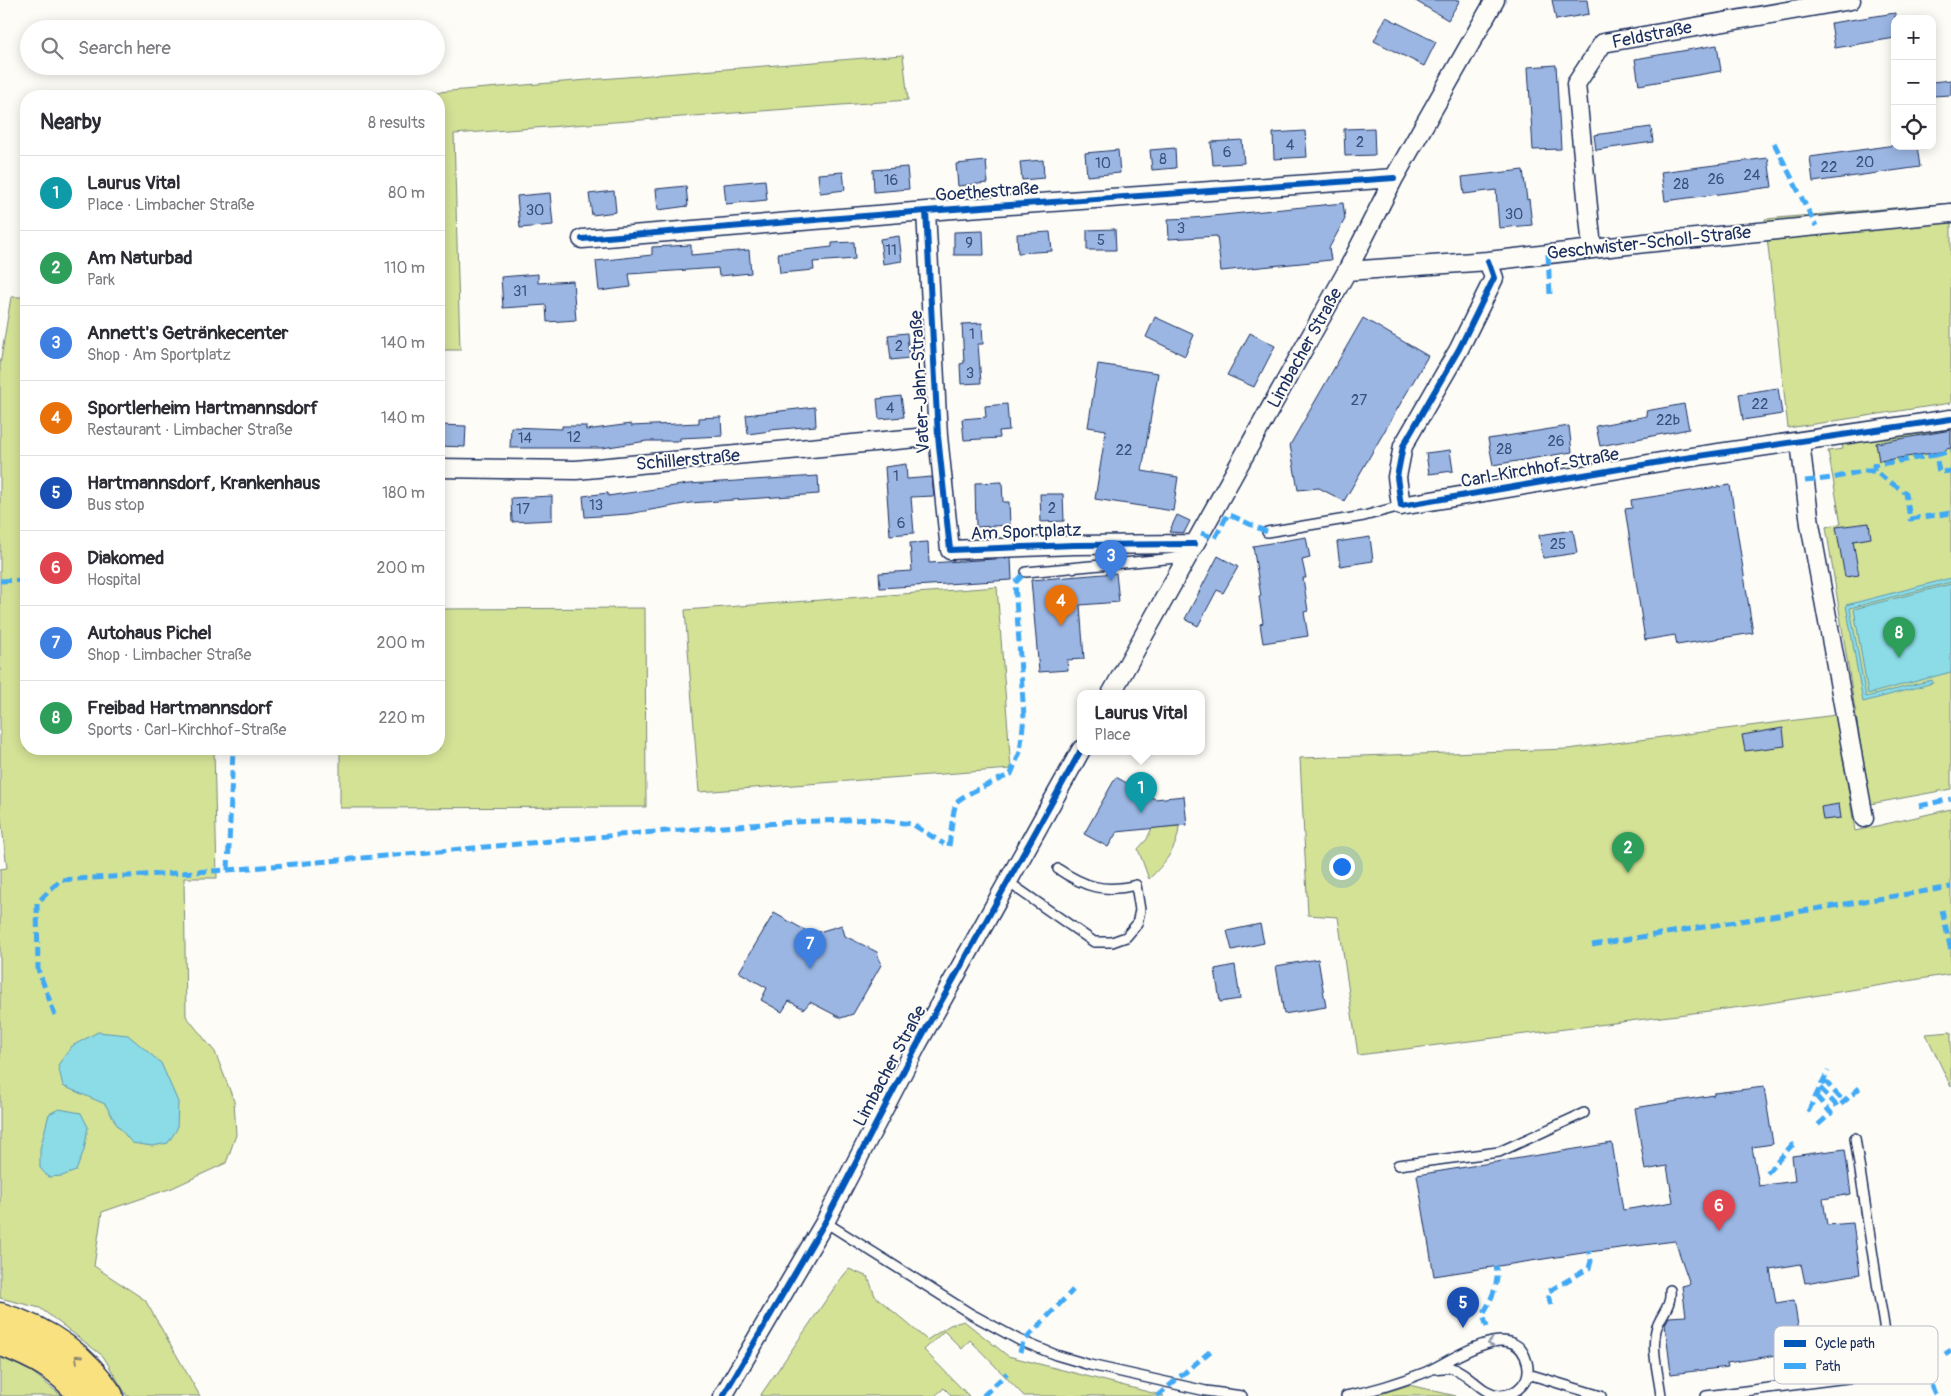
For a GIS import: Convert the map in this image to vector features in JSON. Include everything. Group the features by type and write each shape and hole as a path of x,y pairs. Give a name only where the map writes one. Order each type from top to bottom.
{"highway":[{"path":"0,1318 22,1324 58,1342 77,1356 98,1378 109,1396"},
{"path":"0,1341 32,1353 63,1374 83,1396"}],"street":[{"name":"Limbacher Straße","path":"1114,690 1347,271 1394,178 1495,0"},
{"name":"Feldstraße","path":"1592,248 1576,84 1604,43 1851,0"},
{"name":"Goethestraße","path":"582,239 1394,178"},
{"name":"Vater-Jahn-Straße","path":"926,212 938,436 950,550"},
{"name":"Geschwister-Scholl-Straße","path":"1347,271 1488,261 1592,248 1951,213"},
{"path":"1401,506 1397,477 1403,446 1459,349 1494,278 1488,261"},
{"name":"Carl-Kirchhof-Straße","path":"1401,506 1678,459 1951,419"},
{"name":"Schillerstraße","path":"445,468 576,470 938,436"},
{"path":"1800,442 1810,524 1864,818"},
{"name":"Am Sportplatz","path":"950,550 1074,545 1190,551"},
{"name":"Limbacher Straße","path":"724,1396 825,1222 917,1045 1078,755"}],"lane":[{"name":"Carl-Kirchhof-Straße","path":"1267,532 1364,516 1401,506"},
{"path":"1026,572 1190,551"},
{"path":"1008,882 1094,942 1112,942 1126,937 1137,924 1140,910 1136,885 1120,889 1097,888 1074,880 1058,869"},
{"path":"1398,1165 1499,1152 1584,1112"},
{"path":"1855,1138 1883,1326"},
{"path":"825,1222 971,1314 1019,1340 1056,1355 1090,1365 1208,1394 1242,1396"},
{"path":"1662,1396 1654,1340 1659,1321 1670,1302 1670,1290"},
{"path":"1346,1396 1378,1388 1432,1369 1468,1350 1489,1343 1503,1341 1510,1342 1521,1349 1528,1364 1528,1374 1519,1390 1501,1395 1486,1390 1466,1374 1456,1370 1445,1368 1432,1369"},
{"path":"1528,1374 1601,1396"},
{"path":"1706,1396 1800,1384"}],"green space":[{"path":"903,55 908,100 454,134 460,350 445,350 445,91"},
{"path":"1951,203 1951,403 1788,428 1765,219"},
{"path":"11,297 20,297 20,755 214,755 217,878 184,878 186,1016 215,1052 234,1101 236,1135 226,1163 172,1188 102,1212 94,1266 145,1300 200,1396 127,1396 103,1356 40,1308 0,1298 0,869 7,868 0,810 0,365"},
{"path":"1951,422 1951,789 1870,804 1826,527 1841,524 1828,451 1843,449 1841,441"},
{"path":"997,587 1011,769 699,792 685,610"},
{"path":"645,608 646,807 340,808 340,755 445,755 445,609"},
{"path":"1836,715 1855,831 1951,809 1951,974 1757,1005 1358,1055 1338,917 1308,915 1300,758 1568,749"},
{"path":"1179,826 1173,848 1165,861 1149,879 1138,849 1147,839 1152,828"},
{"path":"1951,1032 1951,1087 1926,1034"},
{"path":"849,1269 868,1277 875,1296 927,1340 950,1325 964,1321 1008,1356 1164,1396 1024,1396 970,1340 962,1349 944,1331 924,1350 969,1396 952,1396 944,1388 935,1396 760,1396"},
{"path":"0,1355 31,1371 62,1396 0,1396"},
{"path":"1409,1385 1456,1396 1374,1396"}],"water":[{"path":"1951,578 1951,582 1850,608 1866,697 1932,680 1933,683 1863,702 1846,605"},
{"path":"1951,584 1951,672 1868,694 1854,609"},
{"path":"98,1032 128,1035 161,1063 178,1102 177,1129 168,1143 152,1146 132,1143 117,1125 105,1104 63,1086 58,1065 72,1046"},
{"path":"59,1109 81,1113 88,1127 84,1150 76,1171 62,1176 48,1177 40,1168 40,1149 49,1114"}],"building":[{"path":"1414,0 1460,0 1448,20"},
{"path":"1552,0 1587,0 1589,14 1556,20"},
{"path":"1895,13 1895,15 1891,15 1891,39 1835,48 1831,23"},
{"path":"1386,17 1436,42 1424,66 1374,41"},
{"path":"1717,45 1721,71 1639,85 1635,59"},
{"path":"1556,65 1561,149 1533,150 1528,67"},
{"path":"1951,80 1951,95 1936,96 1936,82"},
{"path":"1651,127 1653,142 1596,150 1594,135"},
{"path":"1374,128 1375,155 1345,156 1344,129"},
{"path":"1305,131 1307,157 1274,159 1273,133"},
{"path":"1242,140 1244,163 1213,165 1211,142"},
{"path":"1891,146 1891,150 1918,150 1920,167 1813,182 1810,157"},
{"path":"1175,148 1176,168 1152,170 1150,150"},
{"path":"1118,150 1120,173 1087,176 1085,153"},
{"path":"1768,158 1772,187 1665,201 1661,172"},
{"path":"1043,160 1044,178 1022,180 1020,162"},
{"path":"986,161 988,183 958,186 956,164"},
{"path":"907,167 909,189 874,192 873,170"},
{"path":"1523,170 1532,225 1499,228 1496,190 1464,194 1462,177"},
{"path":"843,172 845,190 820,193 818,174"},
{"path":"765,180 767,200 726,204 724,184"},
{"path":"686,186 688,206 658,210 656,189"},
{"path":"614,191 616,212 592,215 589,194"},
{"path":"550,193 553,225 520,228 517,196"},
{"path":"1343,203 1345,219 1329,248 1331,260 1221,271 1217,236 1169,239 1168,219"},
{"path":"1115,229 1116,250 1087,250 1087,230"},
{"path":"983,231 984,255 954,255 954,232"},
{"path":"1050,232 1052,251 1018,253 1017,234"},
{"path":"899,236 902,261 883,264 880,239"},
{"path":"854,242 855,259 813,262 814,270 780,273 778,253 832,247 832,243"},
{"path":"691,245 691,255 749,250 751,273 719,276 718,268 629,274 631,287 599,291 596,261 652,255 652,247"},
{"path":"538,274 538,283 573,281 576,320 547,322 546,305 503,308 501,277"},
{"path":"1155,317 1194,335 1185,356 1146,337"},
{"path":"1363,318 1428,356 1344,501 1319,488 1298,490 1290,445"},
{"path":"982,323 983,344 978,344 981,383 961,384 960,364 964,363 962,324"},
{"path":"907,333 909,358 891,360 888,335"},
{"path":"1250,333 1275,346 1254,387 1227,375"},
{"path":"1098,364 1158,373 1142,471 1178,477 1173,511 1095,499 1106,430 1088,427"},
{"path":"1778,388 1782,414 1743,420 1739,394"},
{"path":"901,396 904,417 879,419 877,399"},
{"path":"1007,404 1009,430 999,431 1000,438 964,440 962,419 986,417 985,406"},
{"path":"1684,404 1689,429 1600,446 1596,426 1647,416 1646,411"},
{"path":"815,407 816,426 748,434 746,415"},
{"path":"721,417 722,436 680,438 680,441 647,441 602,448 510,448 511,427 562,429 562,426 586,426 586,430 631,424 631,426 699,423 699,418"},
{"path":"445,425 466,426 465,447 445,446"},
{"path":"1569,426 1572,452 1493,465 1488,439"},
{"path":"1951,430 1951,448 1946,449 1946,451 1879,461 1876,443"},
{"path":"1450,450 1453,471 1429,474 1426,453"},
{"path":"906,464 907,479 932,477 934,496 911,497 914,533 890,535 885,467"},
{"path":"818,476 819,494 690,503 628,514 585,517 583,496 608,493 608,496 688,484"},
{"path":"1002,482 1003,502 1009,502 1010,525 976,527 975,483"},
{"path":"1730,485 1753,633 1677,645 1675,635 1645,640 1625,509 1632,508 1631,500"},
{"path":"1040,494 1063,494 1064,521 1041,522"},
{"path":"552,496 552,520 512,522 511,498"},
{"path":"1177,515 1190,521 1184,533 1169,532"},
{"path":"1869,523 1871,538 1853,541 1859,575 1845,577 1836,527"},
{"path":"1573,530 1577,553 1543,558 1539,535"},
{"path":"1306,537 1310,558 1302,560 1306,578 1303,578 1308,611 1304,612 1308,636 1263,643 1260,624 1263,623 1259,597 1261,596 1253,546"},
{"path":"1370,537 1373,561 1340,566 1337,542"},
{"path":"928,542 929,563 1011,558 1012,580 880,588 879,573 912,571 910,543"},
{"path":"1218,556 1238,567 1223,593 1217,590 1198,626 1185,619"},
{"path":"1116,573 1119,602 1080,605 1084,659 1067,660 1068,670 1039,672 1031,580"},
{"path":"1783,728 1785,746 1745,751 1742,735"},
{"path":"1116,777 1155,799 1184,796 1187,825 1117,832 1108,847 1084,834"},
{"path":"1839,804 1841,818 1823,820 1821,807"},
{"path":"774,913 812,934 842,925 845,936 877,952 881,965 853,1014 841,1018 810,1002 804,1009 789,1001 782,1012 761,1000 767,988 739,972"},
{"path":"1260,924 1264,943 1232,950 1227,931"},
{"path":"1318,959 1326,1007 1284,1014 1276,966"},
{"path":"1235,965 1240,999 1220,1002 1215,969"},
{"path":"1764,1087 1773,1144 1752,1147 1759,1186 1795,1181 1792,1156 1845,1149 1851,1194 1823,1199 1827,1225 1853,1223 1860,1274 1805,1283 1801,1264 1770,1269 1776,1303 1794,1300 1798,1326 1774,1326 1774,1355 1727,1363 1728,1367 1671,1374 1665,1324 1669,1317 1686,1316 1682,1286 1690,1284 1675,1241 1434,1276 1417,1175 1612,1143 1623,1210 1673,1202 1667,1166 1645,1170 1635,1108 1714,1095 1714,1093"}],"marked path":[{"path":"1774,143 1816,226"},
{"path":"1548,254 1550,295"},
{"path":"1936,455 1951,451"},
{"path":"1874,471 1874,465 1936,455 1939,472 1951,471"},
{"path":"1805,481 1833,478 1862,471 1874,471 1906,493 1910,519 1951,513"},
{"path":"1201,533 1215,538 1228,514 1267,532"},
{"path":"949,846 956,803 972,792 1011,774 1020,752 1024,717 1015,583 1026,572"},
{"path":"0,581 20,580"},
{"path":"228,870 233,755"},
{"path":"1919,806 1951,799"},
{"path":"55,1015 38,969 37,903 60,880 228,870 641,833 792,822 873,819 912,824 944,844"},
{"path":"1592,945 1951,887"},
{"path":"1942,910 1951,951"},
{"path":"1808,1112 1828,1071"},
{"path":"1824,1080 1844,1102"},
{"path":"1820,1088 1838,1107 1863,1085"},
{"path":"1816,1096 1831,1113 1818,1125"},
{"path":"1767,1173 1792,1145 1799,1144"},
{"path":"1551,1305 1548,1296 1549,1291 1589,1268 1591,1261 1589,1251"},
{"path":"1487,1327 1483,1315 1496,1285 1496,1266"},
{"path":"1020,1352 1023,1342 1073,1290"},
{"path":"1157,1396 1213,1349"},
{"path":"1945,1354 1951,1350"},
{"path":"983,1396 1007,1373"},
{"path":"1931,1385 1936,1396"}],"cycle path":[{"path":"582,239 926,211 1394,178"},
{"path":"926,211 938,436 950,550 1074,545 1194,544"},
{"path":"1488,261 1494,278 1459,349 1403,446 1397,477 1401,506 1678,459 1951,419"},
{"path":"723,1396 825,1222 917,1045 1078,755"}],"place":[{"name":"Annett's Getränkecenter","path":"1111,581"},
{"name":"Sportlerheim Hartmannsdorf","path":"1061,626"},
{"name":"Freibad Hartmannsdorf","path":"1899,658"},
{"name":"Laurus Vital","path":"1141,813"},
{"name":"Am Naturbad","path":"1628,873"},
{"name":"Autohaus Pichel","path":"810,969"},
{"name":"Diakomed","path":"1719,1231"},
{"name":"Hartmannsdorf, Krankenhaus","path":"1463,1328"}]}
